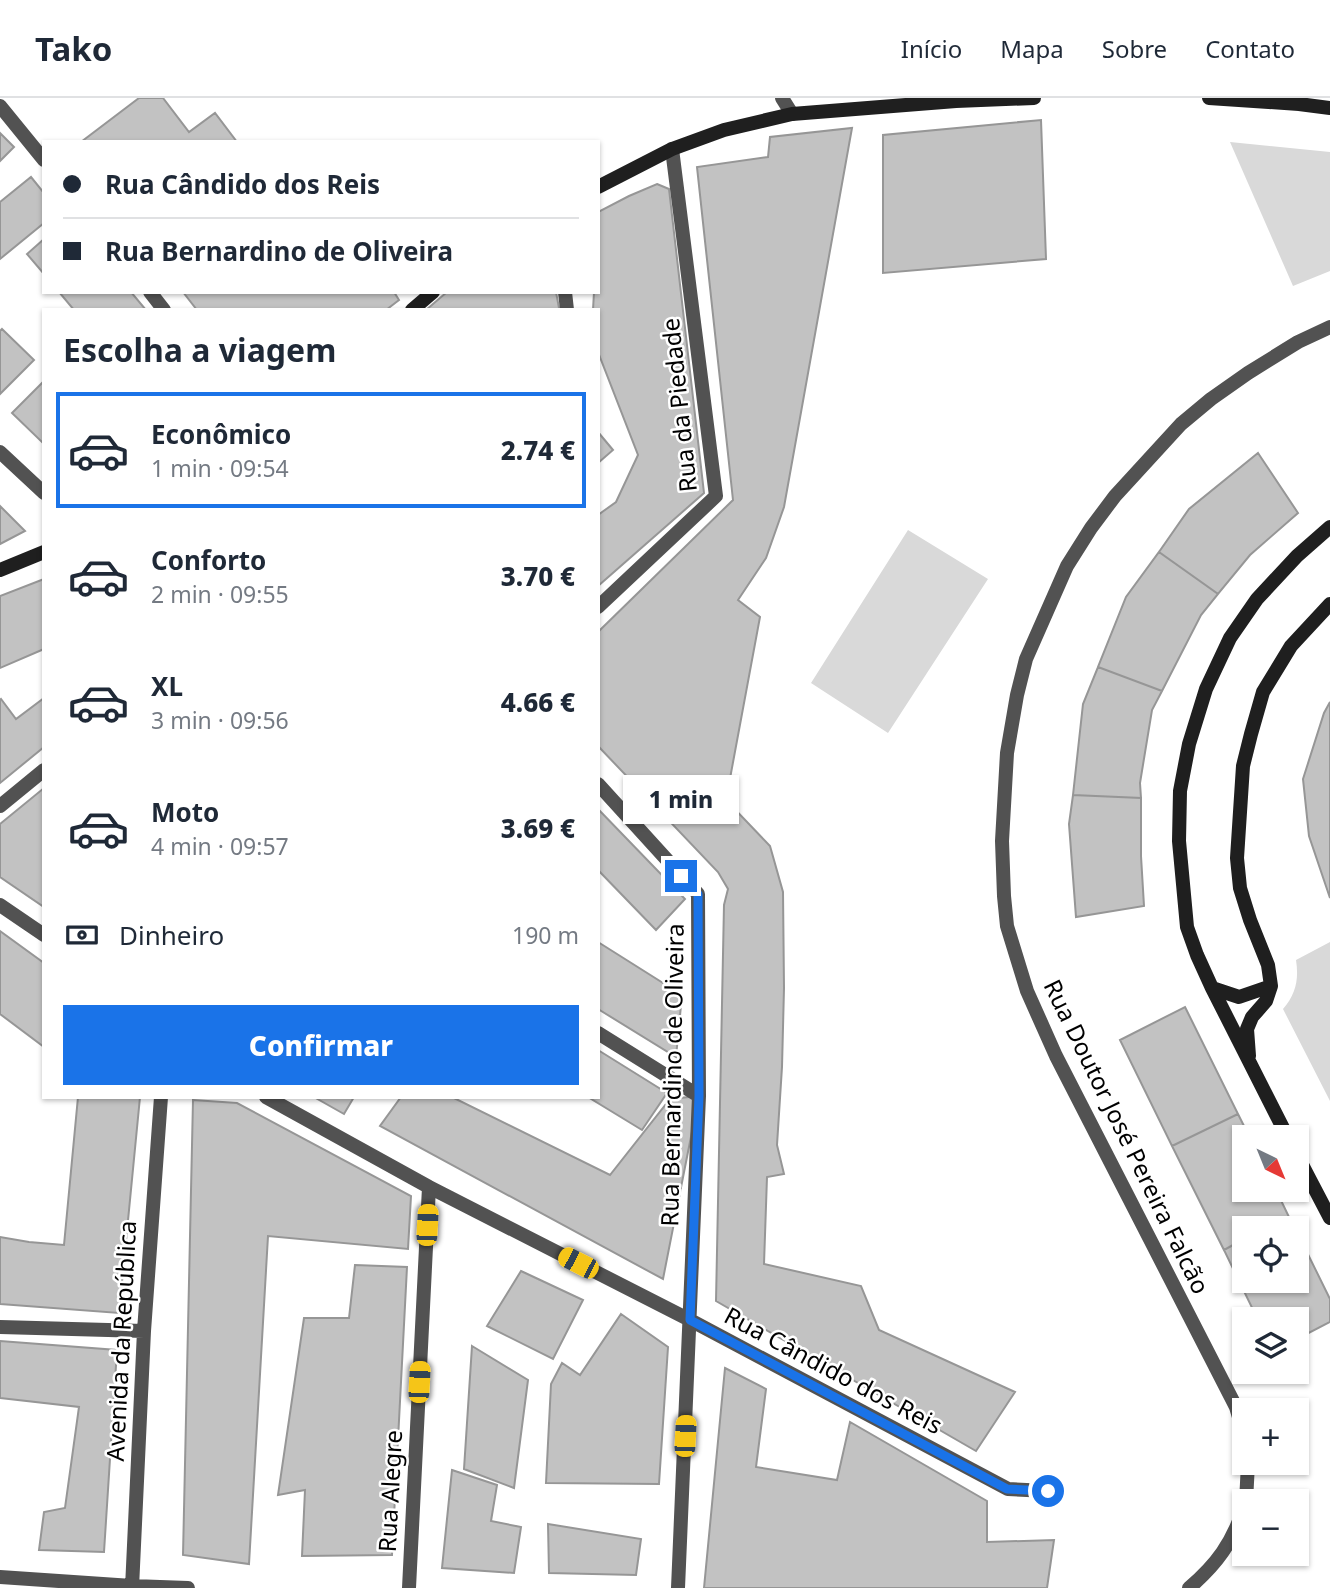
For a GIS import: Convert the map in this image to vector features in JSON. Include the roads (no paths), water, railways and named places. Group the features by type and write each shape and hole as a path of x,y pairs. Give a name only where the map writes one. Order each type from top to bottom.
{"street":[{"path":"782,98 792,114"},
{"path":"600,186 673,149 724,130 792,114 1034,98"},
{"path":"1209,98 1330,108"},
{"path":"0,106 42,158"},
{"name":"Rua da Piedade","path":"600,605 716,496 673,149"},
{"path":"152,294 162,308"},
{"path":"414,308 431,294"},
{"name":"Rua Doutor José Pereira Falcão","path":"1232,1399 1056,1056 1027,991 1007,926 1004,896 1002,841 1007,753 1026,659 1067,566 1115,496 1181,424 1211,399 1288,348 1330,327"},
{"path":"0,452 42,491"},
{"path":"1281,1125 1212,988 1187,927 1179,841 1180,791 1189,744 1206,689 1230,638 1257,598 1297,556 1330,527"},
{"path":"0,570 42,553"},
{"path":"1249,1064 1247,1029 1252,1017 1266,1001 1271,986 1268,964 1240,888 1237,858 1243,766 1263,692 1291,646 1330,604"},
{"path":"0,806 42,772"},
{"name":"Rua Bernardino de Oliveira","path":"600,786 698,894 699,1096 678,1588"},
{"path":"0,905 42,934"},
{"path":"1212,988 1239,997 1271,986"},
{"path":"600,1034 699,1096"},
{"name":"Avenida da República","path":"132,1587 144,1331 161,1099"},
{"name":"Rua Cândido dos Reis","path":"270,1099 429,1187 690,1320 1007,1489 1048,1491"},
{"path":"1309,1178 1330,1218"},
{"name":"Rua Alegre","path":"409,1588 429,1187"},
{"path":"0,1327 144,1331"},
{"path":"1189,1588 1222,1555 1232,1538"},
{"path":"0,1577 132,1587 188,1588"}]}
